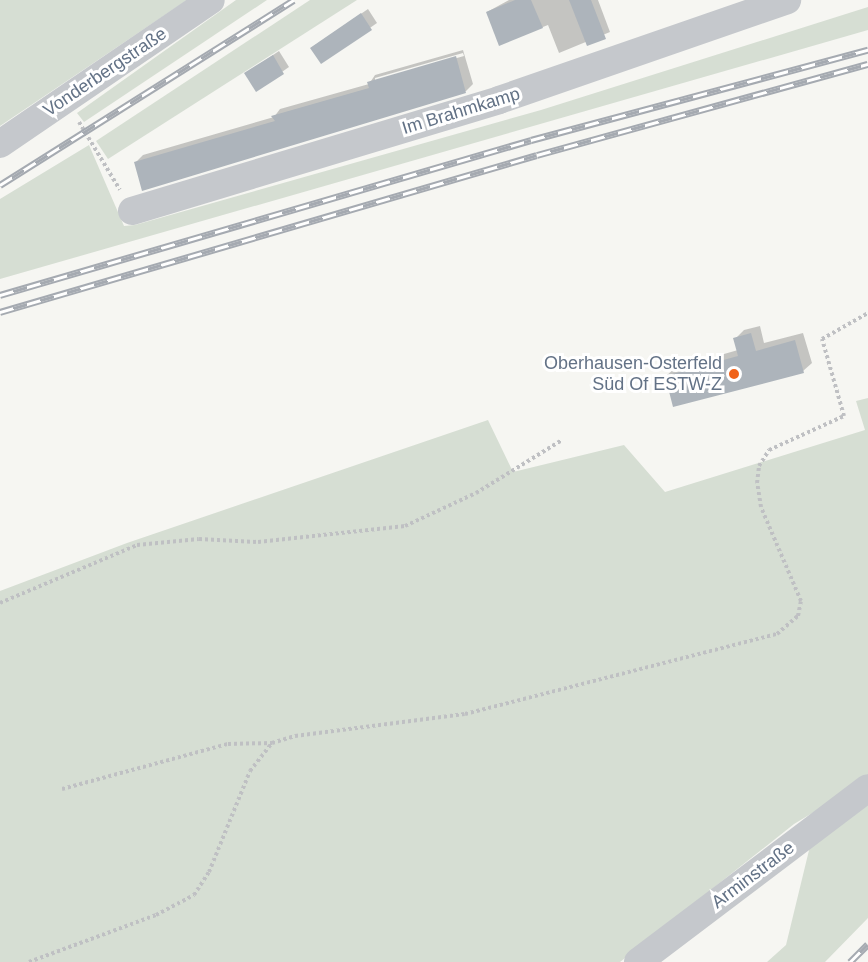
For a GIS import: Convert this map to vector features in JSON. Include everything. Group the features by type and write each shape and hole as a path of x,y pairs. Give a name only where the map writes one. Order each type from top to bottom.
{"street":[{"name":"Vonderbergstraße","path":"0,144 211,0"},
{"name":"Im Brahmkamp","path":"132,211 499,100 787,0"},
{"name":"Arminstraße","path":"639,962 868,788"}],"path":[{"path":"64,100 132,211"},
{"path":"62,789 178,754 228,744 272,743 295,736 391,726 488,709 777,634 790,626 798,616 801,601 758,497 759,466 769,450 844,416 822,339 868,313"},
{"path":"0,603 137,545 200,539 258,542 405,526 476,493 562,440"},
{"path":"29,962 156,915 194,895 209,872 250,771 272,743"}],"shaded area":[{"path":"0,0 187,0 0,126"},
{"path":"236,0 267,0 84,122 77,113"},
{"path":"310,0 357,0 108,159 96,141"},
{"path":"868,7 868,30 0,279 0,199 89,145 124,226 135,225 541,110"},
{"path":"868,398 868,918 825,962 767,962 786,945 819,809 794,824 620,962 0,962 0,591 127,543 488,420 513,472 624,445 665,492 865,430 856,401"}],"building":[{"path":"515,0 531,0 543,28 499,46 486,12"},
{"path":"569,0 591,0 606,39 587,46"},
{"path":"361,13 372,30 321,64 310,48"},
{"path":"273,55 284,74 256,92 244,73"},
{"path":"456,56 466,93 142,191 134,162 275,121 271,116 369,88 367,82"},
{"name":"Oberhausen-Osterfeld Süd Of ESTW-Z","path":"751,333 756,351 795,340 804,373 673,407 665,376 738,356 733,338"}],"railway":[{"path":"0,185 294,0"},
{"path":"0,295 531,140 868,50"},
{"path":"0,312 537,155 868,64"},
{"path":"850,962 868,944"}],"place":[{"name":"Oberhausen-Osterfeld Süd Of ESTW-Z","path":"734,374"}]}
